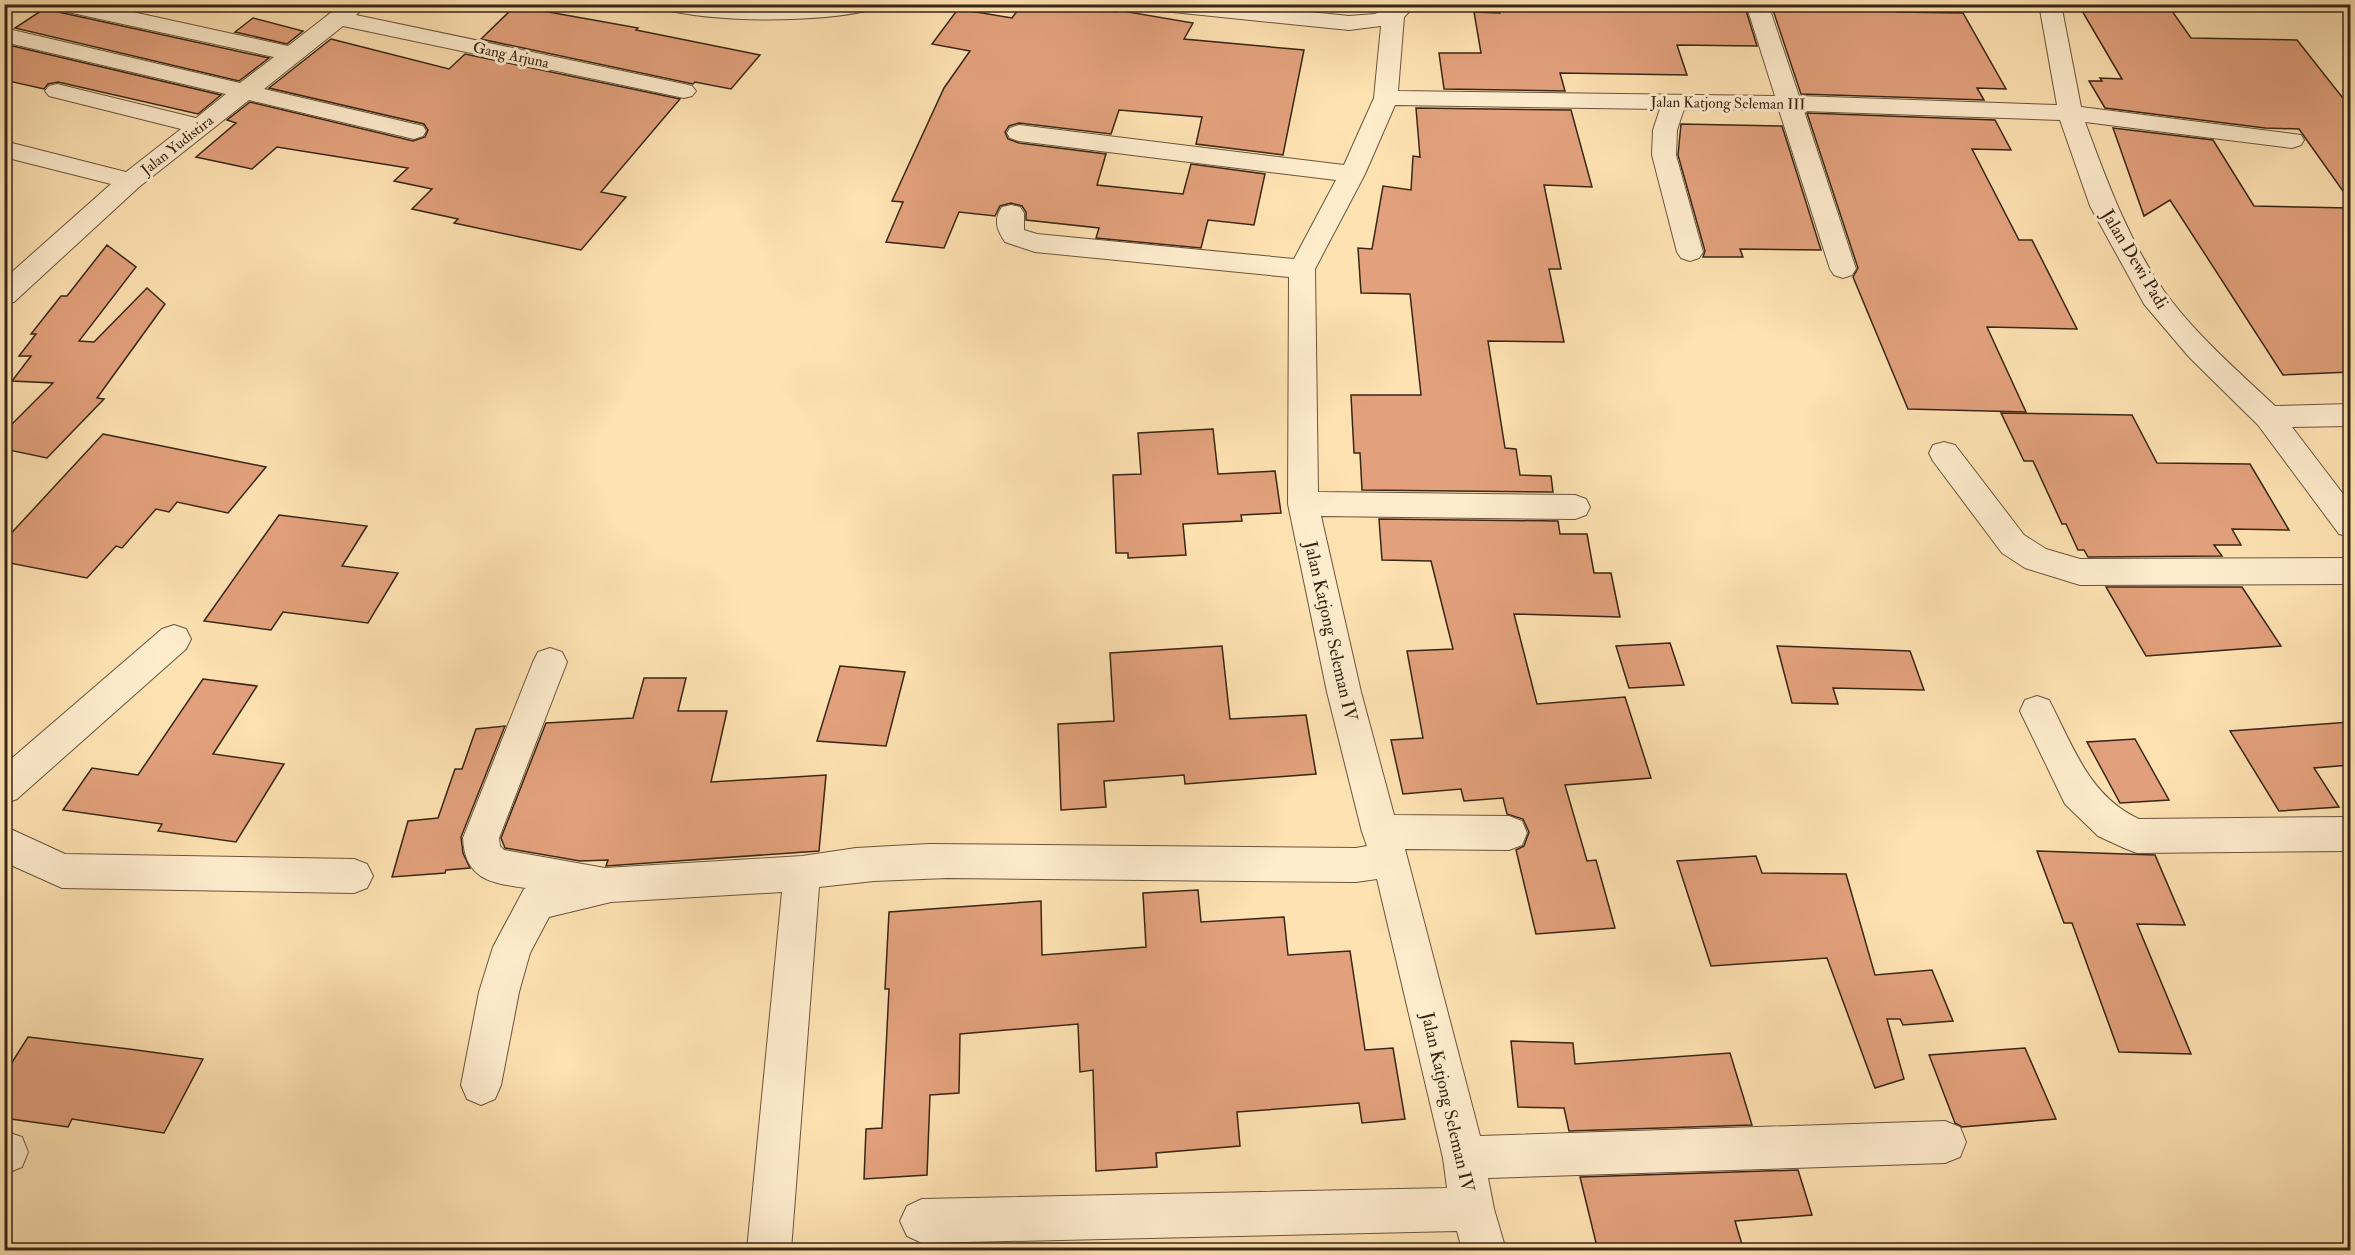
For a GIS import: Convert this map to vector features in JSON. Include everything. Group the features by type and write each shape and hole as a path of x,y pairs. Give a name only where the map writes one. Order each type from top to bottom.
{"street":[{"path":"63,4 292,54"},
{"path":"669,4 739,12 792,11 868,4"},
{"path":"1163,4 1348,23 1373,21 1399,10"},
{"path":"1757,4 1843,269"},
{"name":"Jalan Dewi Padi","path":"2050,4 2070,113 2103,206 2154,297 2199,350 2268,417 2350,525"},
{"name":"Jalan Yudistira","path":"4,295 130,181 292,54 343,9"},
{"name":"Gang Arjuna","path":"343,9 684,91"},
{"name":"Jalan Katjong Seleman IV","path":"1399,10 1386,98 1352,174 1302,269 1303,504 1344,692 1464,1158 1472,1209 1484,1251"},
{"path":"4,35 414,131"},
{"path":"57,91 201,126"},
{"name":"Jalan Katjong Seleman III","path":"1386,98 1788,103 2070,113 2292,140"},
{"path":"1674,102 1665,130 1664,155 1690,252"},
{"path":"1019,133 1352,174"},
{"path":"4,149 130,181"},
{"path":"1011,213 1009,227 1014,236 1035,243 1302,269"},
{"path":"2268,417 2350,415"},
{"path":"1944,453 2013,544 2036,559 2080,572 2350,571"},
{"path":"1303,504 1575,507"},
{"path":"4,788 174,639"},
{"path":"550,662 494,800 481,838 482,853 495,866 611,884"},
{"path":"2037,711 2078,793 2111,824 2137,836 2350,834"},
{"path":"481,1084 499,992 512,947 537,902 611,884 802,873 885,863 946,861 1356,865 1385,846 1509,833"},
{"path":"4,843 62,871 354,876"},
{"path":"769,1251 802,873"},
{"path":"1464,1158 1945,1142"},
{"path":"922,1221 1472,1209"}],"building":[{"path":"1022,4 1074,4 1116,12 1117,10 1193,23 1184,39 1304,50 1283,155 1196,144 1202,117 1119,110 1111,134 1019,123 1009,126 1005,132 1008,139 1019,143 1106,154 1097,185 1183,194 1191,164 1265,174 1254,225 1208,220 1201,248 1096,238 1099,228 1026,220 1026,212 1022,206 1011,203 1000,206 995,216 959,212 944,248 886,242 903,202 892,201 944,88 970,51 932,44 958,9 1012,18"},
{"path":"1499,4 1744,4 1757,46 1677,45 1687,75 1560,73 1565,91 1444,89 1439,53 1481,53 1474,12 1500,13"},
{"path":"1771,4 1893,4 1897,12 1963,13 2006,89 1977,88 1984,100 1801,94"},
{"path":"2078,4 2167,4 2191,38 2297,40 2350,107 2350,201 2299,129 2265,128 2105,108 2089,81 2102,81 2100,78 2122,79"},
{"path":"50,5 54,11 269,58 239,81 15,28"},
{"path":"515,6 638,28 636,30 760,55 731,89 695,82 693,84 481,39"},
{"path":"253,18 303,31 287,44 235,32"},
{"path":"331,39 449,69 465,54 680,99 601,192 626,197 581,250 454,223 458,219 412,209 432,189 394,181 408,168 277,147 252,169 196,157 236,123 227,120 250,102 413,141 425,137 428,130 424,124 269,88"},
{"path":"4,44 221,95 198,114 58,82 48,84 44,89 4,80"},
{"path":"1416,108 1571,110 1592,187 1544,185 1561,269 1549,269 1564,342 1488,341 1505,448 1516,449 1520,475 1551,476 1553,492 1362,490 1360,453 1354,453 1351,395 1421,395 1410,294 1361,293 1358,248 1372,249 1383,186 1411,190 1413,156 1420,157"},
{"path":"1807,113 1995,120 2011,150 1972,149 2019,240 2032,240 2077,329 1987,327 2026,412 1908,409 1853,277 1858,268"},
{"path":"1681,124 1782,126 1821,250 1740,249 1743,257 1703,257 1705,251 1678,155"},
{"path":"2113,128 2213,140 2254,206 2350,208 2350,372 2283,375 2170,200 2144,216"},
{"path":"107,245 136,267 79,341 94,342 147,288 165,304 97,398 104,399 47,458 4,449 4,432 53,383 12,381 31,356 19,356 36,334 31,334 61,296 67,296"},
{"path":"2001,413 2132,415 2157,463 2250,464 2289,530 2232,529 2241,545 2214,545 2222,556 2088,557 2084,550 2078,550 2066,524 2062,524 2033,461 2024,461"},
{"path":"1213,429 1218,474 1275,471 1281,513 1241,515 1242,521 1183,524 1186,555 1128,558 1128,553 1116,553 1113,475 1141,474 1138,433"},
{"path":"103,434 266,467 228,513 177,502 169,512 156,509 122,548 116,546 87,578 4,562 4,541"},
{"path":"279,515 367,526 342,566 398,573 368,623 283,612 271,630 204,621"},
{"path":"1379,519 1558,521 1560,534 1587,534 1594,573 1611,573 1620,617 1514,614 1537,704 1625,697 1651,778 1565,785 1587,861 1596,860 1615,928 1536,934 1516,850 1524,846 1529,832 1523,819 1507,814 1503,798 1464,801 1461,789 1403,794 1391,740 1423,738 1407,651 1453,649 1431,561 1382,560"},
{"path":"2106,587 2242,587 2281,646 2146,656"},
{"path":"1670,643 1684,685 1629,688 1616,646"},
{"path":"1222,646 1230,719 1306,715 1316,774 1185,784 1184,775 1104,781 1106,807 1061,810 1058,724 1114,721 1110,653"},
{"path":"1777,646 1910,651 1924,690 1833,688 1838,704 1792,703"},
{"path":"840,666 905,672 886,746 817,741"},
{"path":"644,678 686,678 678,711 727,711 711,782 826,775 819,851 606,866 608,860 580,861 505,848 501,838 546,723 633,718"},
{"path":"203,679 257,686 213,754 284,764 236,842 158,831 162,824 63,810 92,768 138,775"},
{"path":"2350,722 2350,765 2314,768 2339,807 2279,811 2230,731"},
{"path":"505,726 461,837 463,853 470,868 446,870 445,873 392,877 408,821 438,818 455,769 462,769 476,729"},
{"path":"2135,739 2169,800 2120,803 2087,742"},
{"path":"2037,851 2155,855 2185,925 2137,924 2191,1054 2119,1052 2072,923 2064,923"},
{"path":"1756,856 1762,873 1846,874 1875,975 1932,970 1953,1021 1903,1025 1900,1019 1887,1019 1904,1079 1875,1088 1827,958 1711,966 1677,861"},
{"path":"1198,890 1201,922 1284,917 1288,955 1350,951 1365,1050 1393,1048 1405,1119 1362,1123 1359,1103 1237,1112 1240,1146 1156,1153 1157,1167 1096,1171 1093,1070 1080,1072 1078,1024 960,1034 959,1093 930,1095 927,1175 864,1179 866,1129 882,1128 889,989 885,989 889,912 1041,901 1042,955 1146,947 1143,893"},
{"path":"28,1037 203,1059 164,1133 72,1119 68,1127 4,1118 4,1075"},
{"path":"1511,1041 1573,1043 1575,1064 1730,1053 1752,1125 1569,1131 1564,1108 1518,1107"},
{"path":"2025,1048 2056,1119 1962,1127 1955,1123 1929,1055"},
{"path":"1798,1170 1812,1215 1735,1221 1744,1251 1598,1251 1580,1177"}]}
